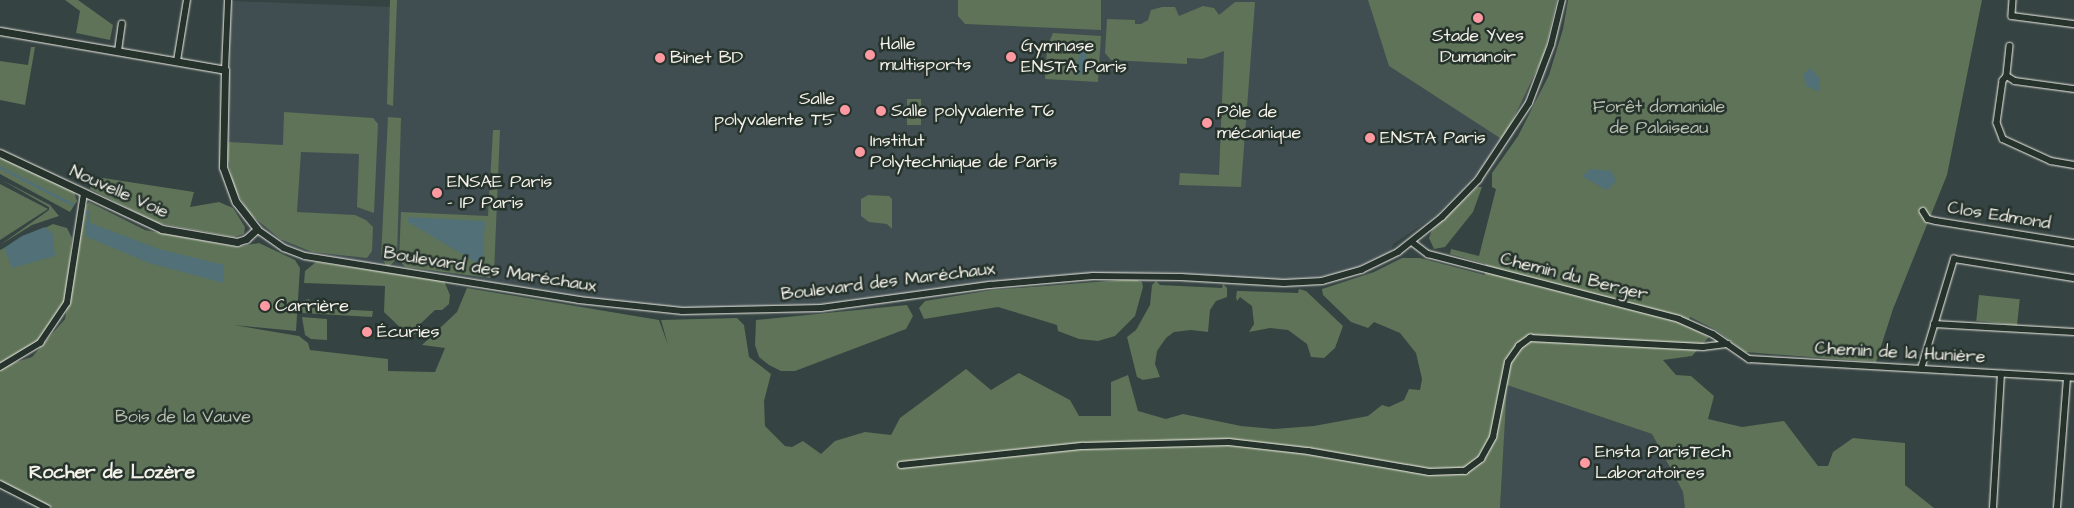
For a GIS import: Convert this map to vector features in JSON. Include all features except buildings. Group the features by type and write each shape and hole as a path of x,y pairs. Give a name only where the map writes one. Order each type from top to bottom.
{"street":[{"path":"177,61 187,0"},
{"name":"Boulevard des Maréchaux","path":"228,0 223,167 236,202 256,230 284,248 305,256 589,302 682,311 748,312 858,305 990,285 1093,276 1307,283 1361,270 1412,242 1461,200 1501,150 1536,88 1551,45 1562,0"},
{"path":"2013,0 2012,16 2074,24"},
{"path":"118,51 122,24"},
{"path":"0,31 225,70"},
{"path":"2010,46 2007,76 2003,81 1997,123 2003,139 2051,161 2074,165"},
{"path":"2007,76 2015,81 2074,89"},
{"name":"Nouvelle Voie","path":"0,153 162,230 237,242 246,239 256,230"},
{"path":"0,367 40,343 67,302 84,194"},
{"name":"Clos Edmond","path":"1923,211 1928,219 1936,221 2074,243"},
{"name":"Chemin du Berger","path":"1412,242 1428,254 1679,319 1728,344"},
{"path":"1921,369 1954,259 2074,278"},
{"path":"1934,324 2074,332"},
{"path":"901,465 1083,446 1230,442 1308,451 1429,472 1465,471 1481,458 1493,437 1508,362 1519,346 1530,338 1703,347 1728,344"},
{"name":"Chemin de la Hunière","path":"1728,344 1744,356 1756,360 2074,378"},
{"path":"1993,508 2001,374"},
{"path":"2057,508 2067,378"},
{"path":"0,484 47,508"}],"shaded area":[{"name":"Institut Polytechnique de Paris","path":"392,0 1550,0 1527,94 1504,138 1486,164 1437,215 1393,244 1391,252 1350,270 1318,277 1278,280 1173,272 1067,274 838,303 691,308 587,298 306,252 279,241 260,226 234,190 226,164 232,1 391,7"},
{"name":"Ensta ParisTech Laboratoires","path":"1507,385 1652,434 1683,492 1685,508 1500,508"}],"green space":[{"path":"65,0 78,0 113,25 110,40 76,33 80,11"},
{"path":"390,0 397,0 393,106 387,104"},
{"path":"958,0 1101,0 1101,30 965,24 958,16"},
{"path":"1368,0 1557,0 1544,55 1503,140 1389,66"},
{"path":"1568,0 1982,0 1947,175 1893,309 1876,362 1745,352 1716,330 1690,317 1686,325 1709,337 1692,356 1663,360 1676,375 1691,376 1714,396 1708,419 1742,427 1784,421 1818,466 1828,466 1833,452 1853,438 1905,443 1905,485 1934,508 1685,508 1683,492 1652,434 1507,385 1500,508 53,508 0,482 0,367 32,357 65,319 86,205 89,202 145,230 237,247 259,243 295,260 300,268 296,331 234,325 299,336 308,343 310,350 388,359 388,371 435,372 445,348 422,345 457,312 467,288 659,320 668,345 661,320 737,318 744,325 749,357 771,374 764,401 765,426 785,446 792,447 803,441 821,454 835,441 865,432 891,435 900,418 966,369 991,390 1019,373 1070,400 1079,416 1111,416 1111,382 1128,375 1138,411 1166,419 1183,414 1241,426 1274,429 1314,426 1368,416 1382,405 1389,407 1404,400 1409,389 1420,390 1422,379 1416,353 1400,333 1374,322 1368,328 1351,322 1323,295 1322,289 1374,272 1402,258 1420,258 1485,275 1486,264 1450,254 1451,249 1479,256 1496,189 1492,187 1492,173 1518,136 1549,75 1563,29"},
{"path":"1235,2 1255,2 1241,187 1179,185 1180,173 1219,175 1224,51 1202,59 1187,58 1187,64 1111,60 1105,53 1107,19 1135,20 1135,24 1141,24 1148,20 1151,10 1162,7 1175,7 1179,16 1203,6 1214,8 1219,15"},
{"path":"1053,33 1101,36 1098,82 1045,79 1047,47"},
{"path":"31,47 35,47 25,105 0,100 0,61 28,65"},
{"path":"907,99 921,99 921,125 907,125"},
{"path":"284,112 373,118 378,124 374,213 357,207 359,154 301,152 297,212 355,215 366,220 373,227 372,251 367,258 312,252 280,239 249,213 234,188 226,151 229,142 283,145"},
{"path":"388,117 401,118 397,258 388,268 381,257"},
{"path":"493,130 500,130 494,274 490,278 405,267 399,260 401,212 488,216"},
{"path":"0,156 74,192 77,201 70,212 0,174"},
{"path":"90,176 194,192 190,207 219,202 233,208 245,227 244,234 234,237 157,223 90,189"},
{"path":"0,179 50,205 59,216 32,225 0,245 49,210 49,207"},
{"path":"0,184 48,209 0,240"},
{"path":"1477,187 1482,187 1473,212 1445,247 1434,249 1429,238 1432,230"},
{"path":"868,195 889,196 892,199 892,229 887,224 869,222 861,216 861,199"},
{"path":"53,224 67,228 72,238 66,297 57,317 38,341 0,364 0,250"},
{"path":"316,262 444,281 450,295 449,304 442,310 435,310 417,327 420,332 409,336 384,312 385,286 304,283 305,271"},
{"path":"1134,279 1142,282 1143,287 1135,316 1115,336 1098,341 1079,339 1058,331 1057,325 998,307 924,319 919,308 925,301 992,290"},
{"path":"1156,281 1160,285 1222,288 1223,284 1227,288 1227,297 1216,301 1210,310 1208,332 1191,330 1174,332 1166,338 1157,351 1155,364 1160,377 1143,380 1137,377 1127,337 1136,330 1150,305 1152,285"},
{"path":"1299,289 1306,291 1343,326 1335,348 1324,358 1311,357 1307,344 1288,330 1270,328 1249,332 1254,324 1252,306 1240,297 1237,301 1236,297 1237,291 1298,293"},
{"path":"1979,295 2020,299 2017,325 1976,321"},
{"path":"309,299 312,308 373,311 372,317 302,313 302,301"},
{"path":"907,305 913,316 906,329 795,371 781,371 769,365 759,357 755,345 756,320"},
{"path":"302,317 327,319 327,340 311,339 305,335"}],"water":[{"path":"1081,50 1086,51 1087,67 1079,76 1074,71"},
{"path":"1811,68 1820,80 1820,92 1806,86 1803,74"},
{"path":"1591,169 1611,171 1616,180 1606,190 1582,176"},
{"path":"408,217 485,221 482,266 408,222"},
{"path":"85,221 159,249 224,265 223,283 149,263 85,236"},
{"path":"45,227 53,234 55,256 12,268 4,248 22,236"}],"waterway":[{"path":"0,167 72,204"},
{"path":"84,210 88,212 89,223"}],"place":[{"name":"Stade Yves Dumanoir","path":"1478,18"},
{"name":"Halle multisports","path":"870,55"},
{"name":"Gymnase ENSTA Paris","path":"1011,57"},
{"name":"Binet BD","path":"660,58"},
{"name":"Salle polyvalente T5","path":"845,110"},
{"name":"Salle polyvalente T6","path":"881,111"},
{"name":"Pôle de mécanique","path":"1207,123"},
{"name":"ENSTA Paris","path":"1370,138"},
{"name":"Institut Polytechnique de Paris","path":"860,152"},
{"name":"ENSAE Paris - IP Paris","path":"437,193"},
{"name":"Carrière","path":"265,306"},
{"name":"Écuries","path":"367,332"},
{"name":"Ensta ParisTech Laboratoires","path":"1585,463"}],"district":[{"name":"Rocher de Lozère","path":"112,473"}],"park label":[{"name":"Forêt domaniale de Palaiseau","path":"1659,118"},
{"name":"Bois de la Vauve","path":"183,417"}]}
